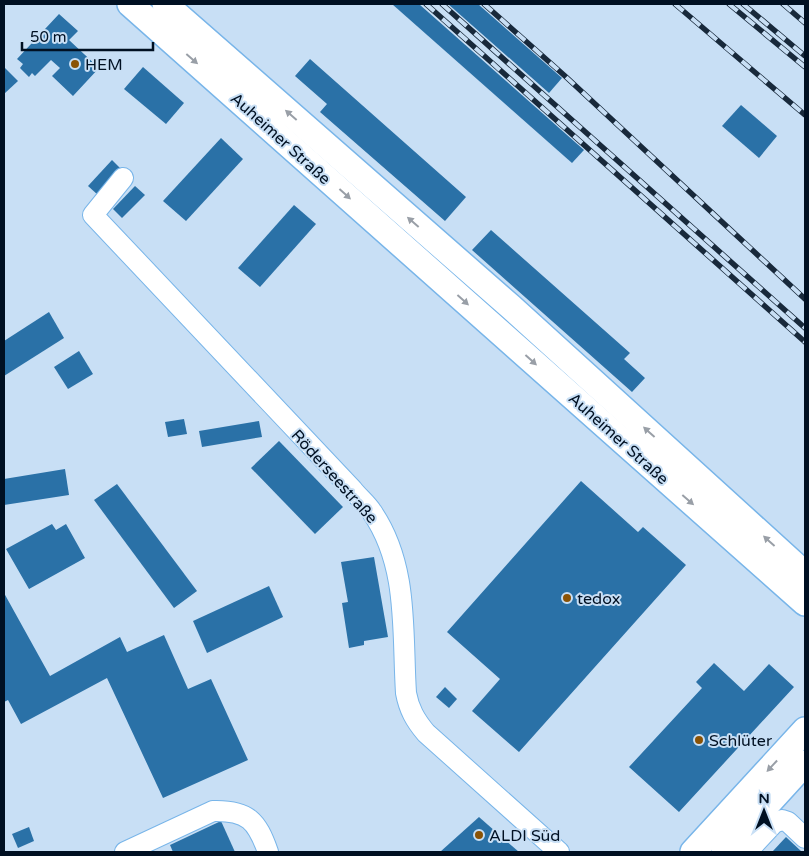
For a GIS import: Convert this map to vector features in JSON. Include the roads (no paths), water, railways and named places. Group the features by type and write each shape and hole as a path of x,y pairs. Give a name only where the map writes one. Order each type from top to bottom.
{"main road":[{"name":"Auheimer Straße","path":"130,4 805,603"},
{"name":"Auheimer Straße","path":"165,4 450,254 805,574"},
{"path":"693,852 805,730"},
{"path":"724,852 805,763"}],"street":[{"name":"Röderseestraße","path":"123,178 93,215 352,489 371,511 382,529 392,551 402,593 406,693 408,705 416,722 559,852"},
{"path":"432,272 450,254"},
{"path":"125,852 213,812 222,811 234,813 255,823 268,852"},
{"path":"746,852 774,823 782,820 788,822 805,838"}],"railway":[{"path":"426,4 805,342"},
{"path":"442,4 805,328"},
{"path":"484,4 565,76 805,299"},
{"path":"675,4 805,115"},
{"path":"729,4 805,67"},
{"path":"743,4 805,56"},
{"path":"783,4 805,23"}],"place":[{"name":"HEM","path":"75,64"},
{"name":"tedox","path":"567,598"},
{"name":"Schlüter","path":"699,740"},
{"name":"ALDI Süd","path":"479,835"}]}
